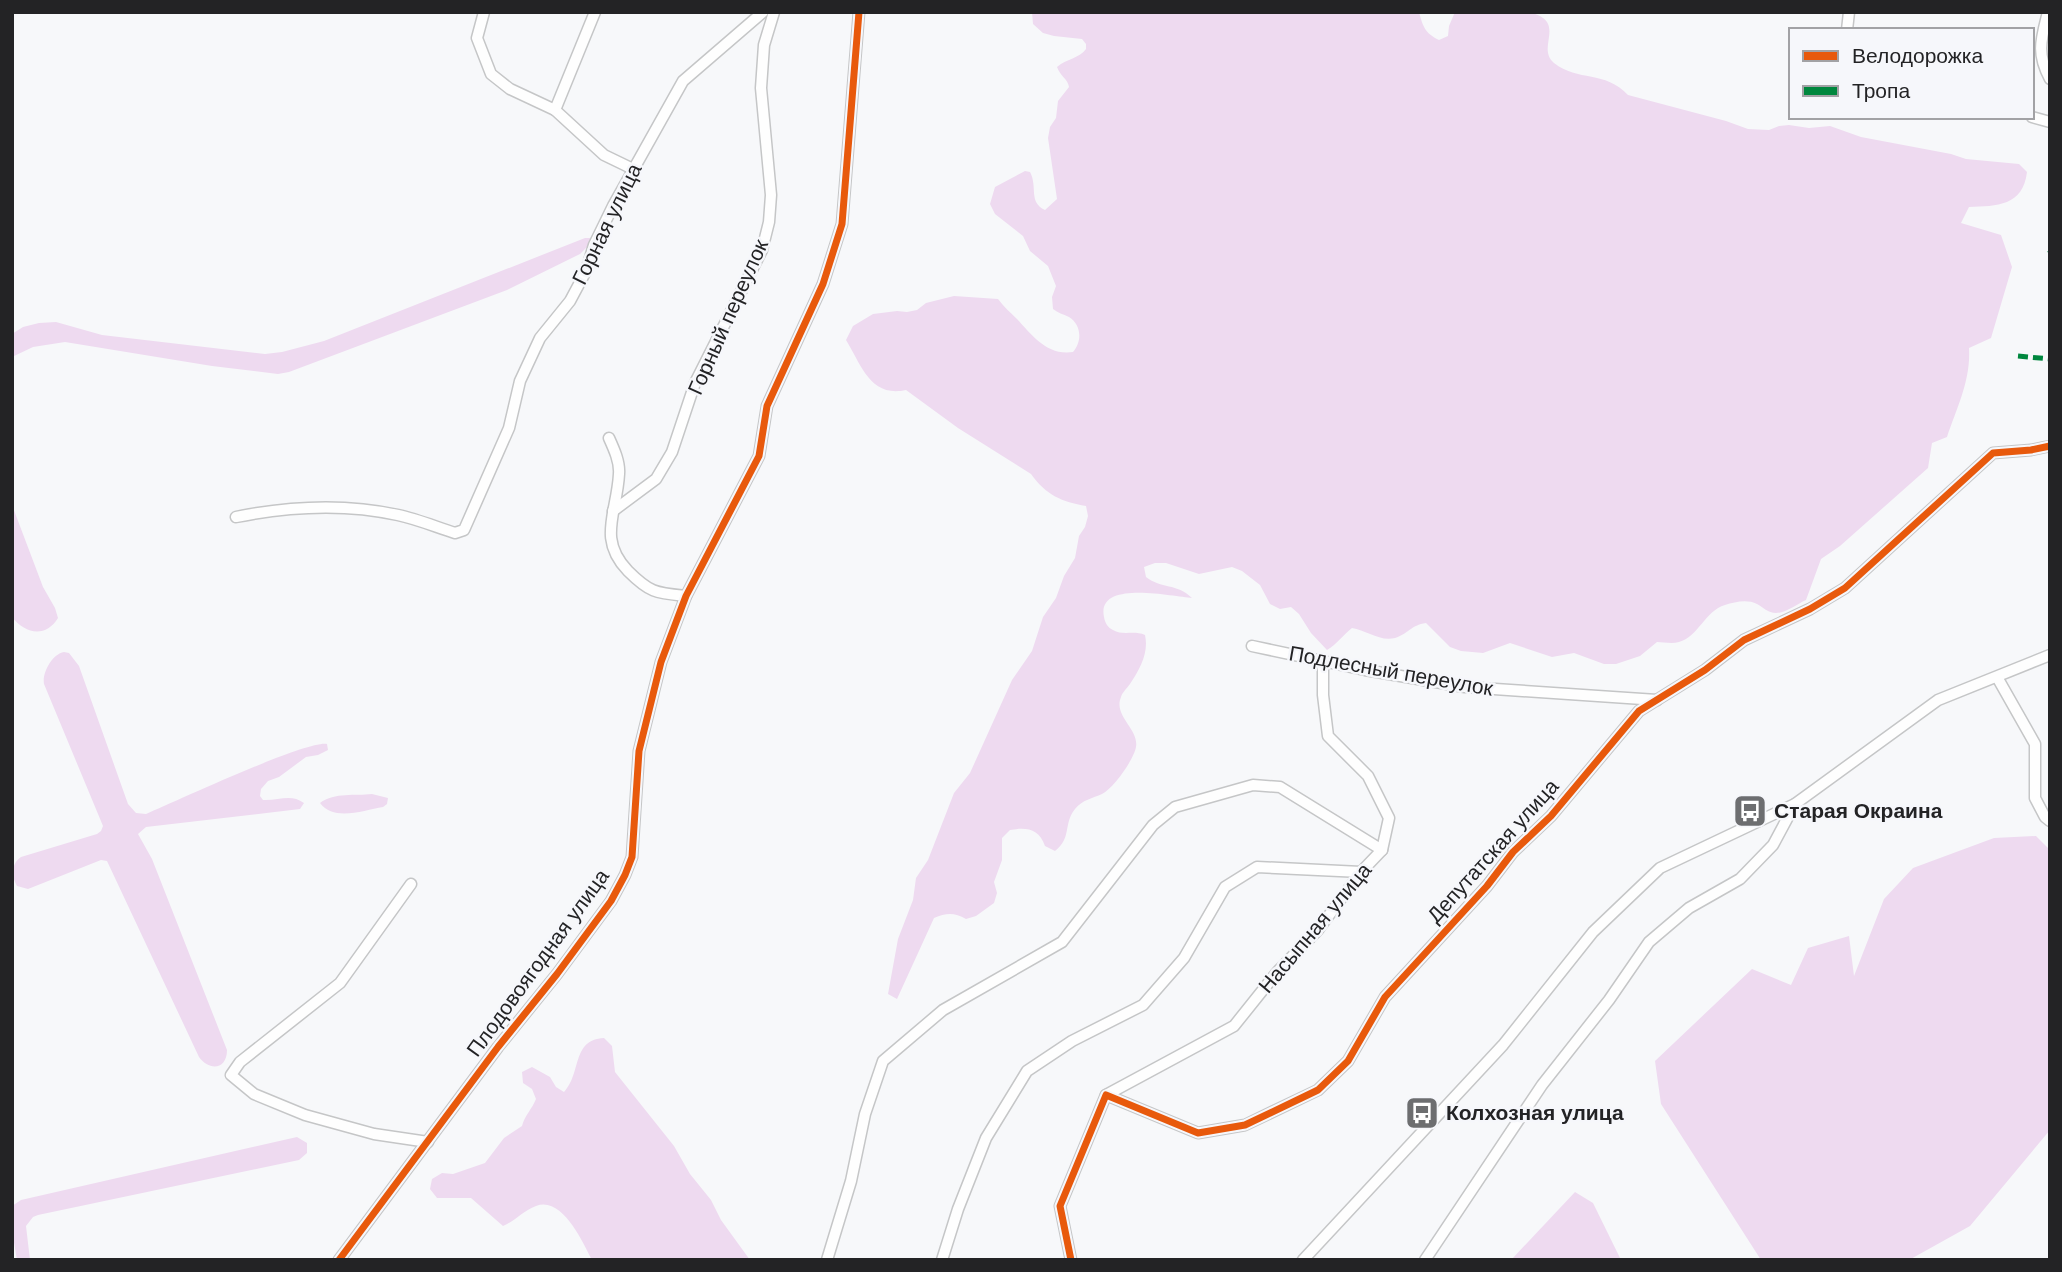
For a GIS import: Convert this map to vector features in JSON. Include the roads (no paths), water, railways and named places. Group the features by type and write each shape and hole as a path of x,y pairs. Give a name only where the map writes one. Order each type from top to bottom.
{"street":[{"path":"484,12 477,38 491,74 510,89 555,110 604,156 633,169"},
{"path":"555,110 595,12"},
{"name":"Горная улица","path":"236,517 268,510 309,507 360,508 401,516 455,533 464,530 509,428 520,382 540,338 570,301 586,271 594,245 633,169 683,82 763,12"},
{"name":"Горный переулок","path":"613,511 656,479 672,452 695,383 762,250 771,195 761,88 764,45 774,12"},
{"name":"Плодовоягодная улица","path":"340,1260 498,1047 604,912 625,876 632,858 639,751 661,662 685,596 758,456 767,406 823,284 842,225 859,12"},
{"path":"2048,12 2043,35 2045,62 2050,79"},
{"path":"609,438 619,471 610,526 611,543 617,560 651,591 685,596"},
{"name":"Депутатская улица","path":"1106,1095 1198,1133 1210,1133 1245,1125 1318,1090 1348,1061 1385,997 1488,886 1513,852 1551,816 1639,711 1705,670 1744,640 1810,609 1845,588 1993,453 2050,446"},
{"name":"Подлесный переулок","path":"1252,646 1465,687 1657,700"},
{"path":"1303,1260 1503,1045 1593,932 1660,868 1795,804 1938,700 2050,656"},
{"name":"Насыпная улица","path":"1106,1095 1234,1026 1279,971 1318,930 1361,872 1382,850 1389,818 1368,776 1328,736 1322,660"},
{"path":"1997,677 2035,744 2035,798 2050,821"},
{"path":"827,1260 851,1181 865,1114 883,1061 943,1010 1062,942 1145,835 1175,807 1253,785 1280,787 1382,850"},
{"path":"1425,1260 1542,1085 1609,1000 1649,942 1689,908 1740,879 1773,845 1795,804"},
{"path":"942,1260 958,1209 986,1138 1027,1071 1072,1041 1143,1005 1184,958 1225,887 1258,867 1361,872"},
{"path":"411,884 340,983 240,1062 232,1075 254,1094 304,1115 374,1134 428,1142"},
{"path":"1071,1260 1060,1206 1106,1095"}],"place":[{"name":"Старая Окраина","path":"1750,811"},
{"name":"Колхозная улица","path":"1422,1113"}]}
